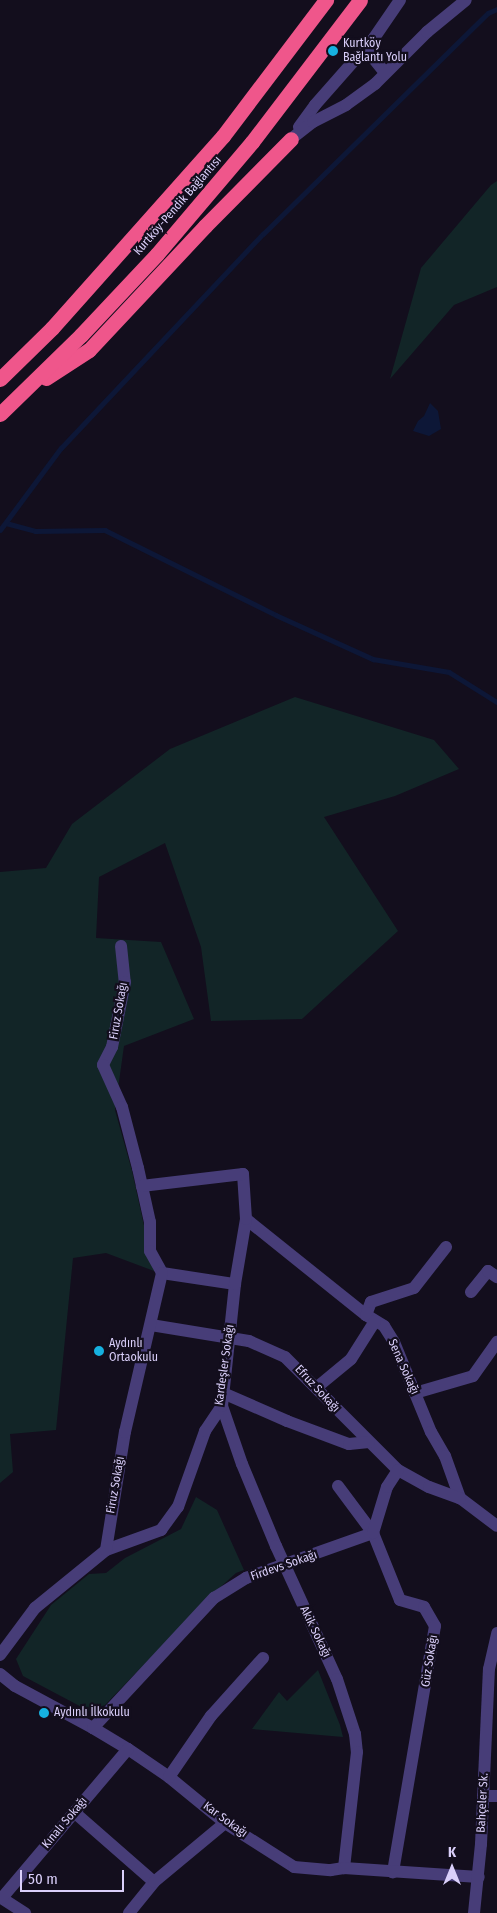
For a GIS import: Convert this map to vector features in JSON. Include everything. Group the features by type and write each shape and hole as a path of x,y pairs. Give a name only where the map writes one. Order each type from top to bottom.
{"highway":[{"name":"Kurtköy-Pendik Bağlantısı","path":"0,379 52,328 223,136 326,0"},
{"name":"Kurtköy-Pendik Bağlantısı","path":"0,414 81,335 157,254 252,142 360,0"},
{"path":"27,388 89,350 205,226 291,140"}],"street":[{"path":"291,140 316,105 365,48 400,0"},
{"path":"291,140 313,122 346,105 376,84 385,73 434,27 466,0"},
{"path":"365,48 385,73"},
{"name":"Firuz Sokağı","path":"121,946 125,982 112,1047 103,1066 122,1106 142,1186"},
{"name":"Kardeşler Sokağı","path":"106,1550 160,1530 178,1507 205,1430 222,1406 228,1337 246,1218 244,1174 142,1186"},
{"path":"142,1186 150,1222 150,1251 162,1273 235,1284"},
{"name":"Sena Sokağı","path":"246,1218 370,1318 384,1326 394,1342 431,1432 445,1456 460,1498"},
{"path":"316,1388 351,1359 370,1318 372,1302 414,1288 446,1247"},
{"path":"471,1292 488,1271 497,1277"},
{"name":"Firuz Sokağı","path":"106,1550 125,1432 152,1325 162,1273"},
{"name":"Efruz Sokağı","path":"152,1325 249,1341 285,1357 398,1470 429,1487 460,1498"},
{"path":"415,1393 473,1376 497,1342"},
{"path":"223,1393 349,1444 368,1442"},
{"name":"Akik Sokağı","path":"222,1406 242,1464 284,1564 337,1679 355,1734 357,1752 344,1868"},
{"path":"373,1533 387,1487 398,1470"},
{"name":"Güz Sokağı","path":"338,1486 373,1533 400,1600 424,1607 435,1626 393,1872"},
{"path":"460,1498 497,1526"},
{"name":"Firdevs Sokağı","path":"93,1728 214,1598 246,1578 331,1550 373,1533"},
{"path":"0,1655 36,1608 106,1550"},
{"name":"Bahçeler Sk.","path":"474,1913 479,1877 483,1796 497,1633"},
{"path":"169,1777 212,1716 263,1658"},
{"name":"Kar Sokağı","path":"0,1674 15,1686 128,1749 169,1777 225,1823 294,1867 332,1870 344,1868 479,1877"},
{"name":"Kınalı Sokağı","path":"1,1898 128,1749"},
{"path":"483,1796 497,1796"},
{"path":"74,1812 154,1882"},
{"path":"129,1913 154,1882 225,1823"},
{"path":"1,1898 26,1913"}],"green space":[{"path":"497,181 497,287 454,305 390,379 421,268 491,185"},
{"path":"295,697 434,740 459,769 395,796 324,817 398,931 302,1019 211,1021 201,947 165,843 99,877 96,938 161,942 194,1019 124,1046 115,1110 132,1171 154,1271 106,1253 73,1258 56,1430 10,1434 13,1472 0,1483 0,872 46,868 72,824 170,749"},
{"path":"196,1497 217,1510 244,1570 236,1573 205,1601 105,1705 89,1711 23,1676 16,1659 51,1605 89,1574 106,1573 125,1558 181,1529"},
{"path":"318,1670 343,1737 252,1729 279,1692 287,1701"}],"water":[{"path":"430,403 438,411 441,429 429,436 413,431 418,421 424,416"}],"waterway":[{"path":"0,530 61,448 263,234 488,13 497,9"},
{"path":"6,523 35,531 105,530 276,615 373,659 449,672 497,702"}],"place":[{"name":"Kurtköy Bağlantı Yolu","path":"333,51"},
{"name":"Aydınlı Ortaokulu","path":"99,1351"},
{"name":"Aydınlı İlkokulu","path":"44,1713"}]}
